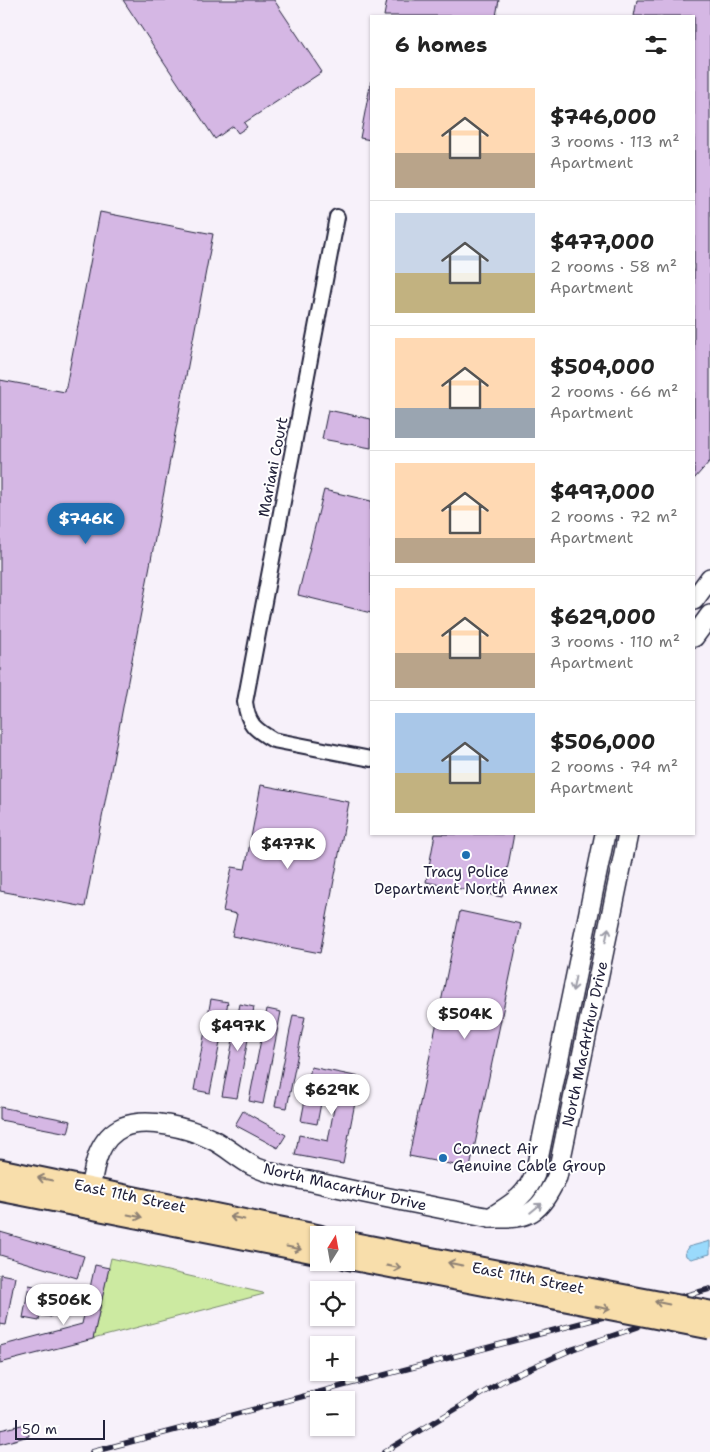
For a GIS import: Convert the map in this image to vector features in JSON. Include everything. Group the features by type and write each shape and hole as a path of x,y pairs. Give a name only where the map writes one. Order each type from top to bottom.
{"main road":[{"path":"695,599 710,578"},
{"path":"695,636 710,615"},
{"name":"North MacArthur Drive","path":"490,1218 521,1197 529,1187 535,1174 605,835"},
{"name":"North MacArthur Drive","path":"490,1218 515,1218 531,1213 546,1200 557,1177 628,835"},
{"name":"North Macarthur Drive","path":"89,1197 98,1153 108,1138 121,1128 134,1123 150,1123 183,1129 212,1139 252,1166 267,1171 339,1188 490,1218"},
{"name":"East 11th Street","path":"0,1170 89,1197 310,1251"},
{"name":"East 11th Street","path":"0,1190 89,1197 310,1234"},
{"name":"East 11th Street","path":"355,1244 710,1312"},
{"name":"East 11th Street","path":"355,1260 710,1328"}],"street":[{"name":"Mariani Court","path":"337,217 245,702 246,714 250,722 259,732 273,740 370,759"}],"green space":[{"path":"111,1258 263,1293 264,1294 93,1339"}],"water":[{"path":"710,1241 710,1254 691,1259 686,1256 685,1252 688,1247"}],"building":[{"path":"123,0 274,0 322,72 244,123 247,127 238,133 233,126 215,139"},
{"path":"387,0 499,0 496,15 384,15"},
{"path":"637,0 710,0 710,461 695,478 695,15 634,15"},
{"path":"370,86 370,140 360,138"},
{"path":"100,212 213,234 85,907 0,891 0,380 65,392"},
{"path":"328,410 370,419 370,448 322,439"},
{"path":"324,490 370,501 370,613 298,595"},
{"path":"261,785 349,802 320,953 232,936 237,914 223,911 232,867 245,869"},
{"path":"435,835 514,835 502,897 426,882"},
{"path":"460,911 521,924 470,1168 409,1156"},
{"path":"211,999 228,1002 210,1093 194,1090"},
{"path":"240,1004 254,1007 237,1098 222,1096"},
{"path":"267,1009 281,1012 263,1104 249,1101"},
{"path":"293,1015 305,1017 287,1108 275,1106"},
{"path":"311,1067 360,1077 343,1164 295,1155 299,1135 328,1141 337,1092 307,1087"},
{"path":"305,1100 321,1103 317,1124 301,1121"},
{"path":"0,1107 71,1121 68,1133 0,1120"},
{"path":"243,1111 286,1135 278,1148 235,1125"},
{"path":"0,1232 84,1256 77,1278 0,1255"},
{"path":"95,1265 109,1268 93,1339 0,1363 0,1346 82,1324"},
{"path":"0,1274 15,1277 6,1325 0,1324"},
{"path":"29,1285 72,1293 69,1310 63,1309 62,1314 52,1312 51,1317 40,1315 39,1321 23,1318"},
{"path":"26,1424 29,1436 0,1444 0,1430"}],"railway":[{"path":"92,1452 710,1289"},
{"path":"384,1452 506,1379 573,1349 638,1327"}],"place":[{"name":"Tracy Police Department North Annex","path":"466,855"},
{"name":"Connect Air Genuine Cable Group","path":"443,1158"}]}
